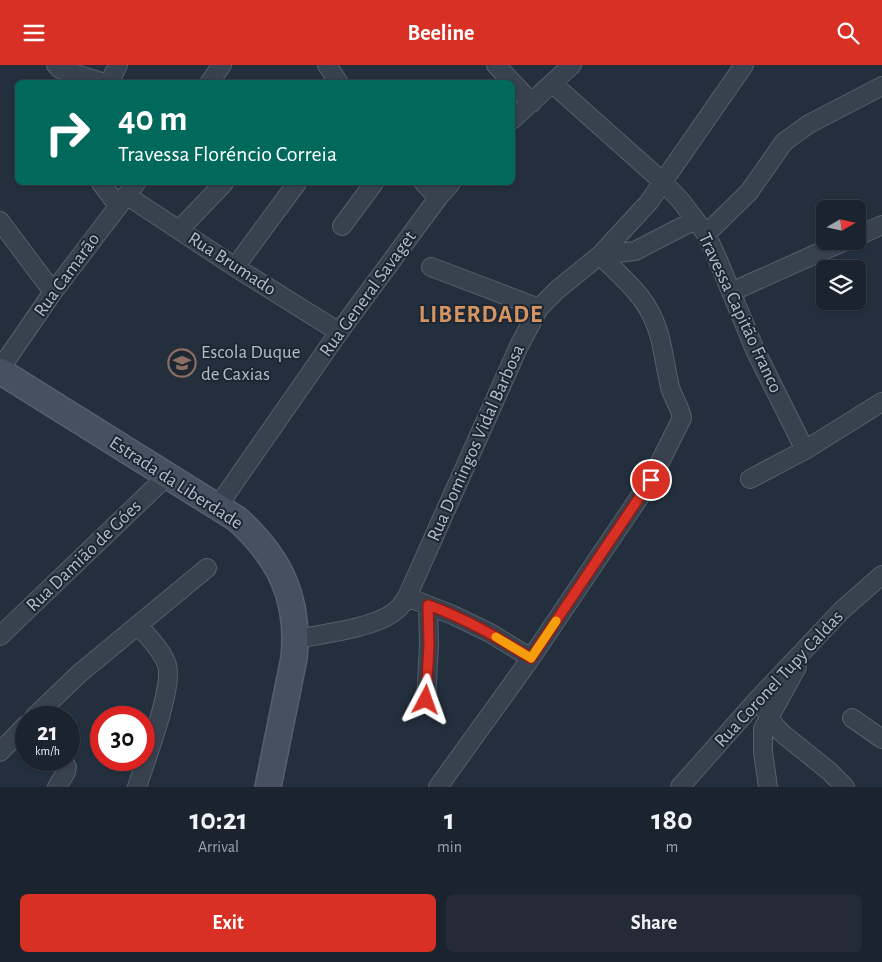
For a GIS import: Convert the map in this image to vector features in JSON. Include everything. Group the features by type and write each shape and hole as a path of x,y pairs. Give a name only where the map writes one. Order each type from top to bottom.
{"main road":[{"name":"Estrada da Liberdade","path":"0,370 218,506 252,532 266,548 278,567 291,600 296,639 294,658 268,787"}],"street":[{"path":"56,65 60,69 95,80"},
{"path":"111,80 118,65"},
{"path":"210,80 222,65"},
{"path":"496,65 510,80"},
{"path":"515,117 572,65"},
{"name":"Rua Domingos Vidal Barbosa","path":"296,639 375,623 394,613 407,597 519,346 539,308 557,290 600,255 650,202 744,65"},
{"name":"Travessa Capitão Franco","path":"553,84 664,183 695,219 706,235 718,260 755,350 805,449"},
{"path":"515,85 532,103"},
{"path":"706,235 749,192 784,142 809,124 882,87"},
{"path":"106,185 127,194"},
{"path":"180,230 222,185"},
{"path":"235,267 296,185"},
{"path":"342,226 373,185"},
{"path":"426,185 438,198"},
{"name":"Rua General Savaget","path":"218,506 339,332 449,185"},
{"name":"Rua Brumado","path":"127,194 235,267 339,332"},
{"name":"Rua Camarão","path":"0,370 53,292 127,194"},
{"path":"600,255 635,251 695,219"},
{"path":"0,221 53,292"},
{"path":"866,232 882,225"},
{"path":"731,292 825,250"},
{"path":"438,787 531,658 651,480 682,419 680,409 673,395 661,340 652,315 634,290 600,255"},
{"path":"431,267 539,308"},
{"path":"750,479 805,449 882,402"},
{"name":"Rua Damião de Góes","path":"0,636 168,475"},
{"path":"47,706 80,673 207,568"},
{"name":"Rua Coronel Tupy Caldas","path":"680,787 809,645 849,604 882,575"},
{"path":"407,597 453,615 490,633 531,658"},
{"path":"426,700 429,645 428,605"},
{"path":"137,787 166,696 169,678 167,665 159,651 138,625"},
{"path":"768,787 762,739 763,729 809,645"},
{"path":"758,699 775,726 829,771 845,787"},
{"path":"852,718 882,739"},
{"path":"0,752 15,738"},
{"path":"57,787 66,771"}],"slow traffic":[{"path":"496,637 531,658 556,621"}],"place":[{"name":"Escola Duque de Caxias","path":"182,363"}],"district":[{"name":"LIBERDADE","path":"481,315"}],"route":[{"path":"426,700 429,645 428,605 490,633 531,658 651,480"}]}
